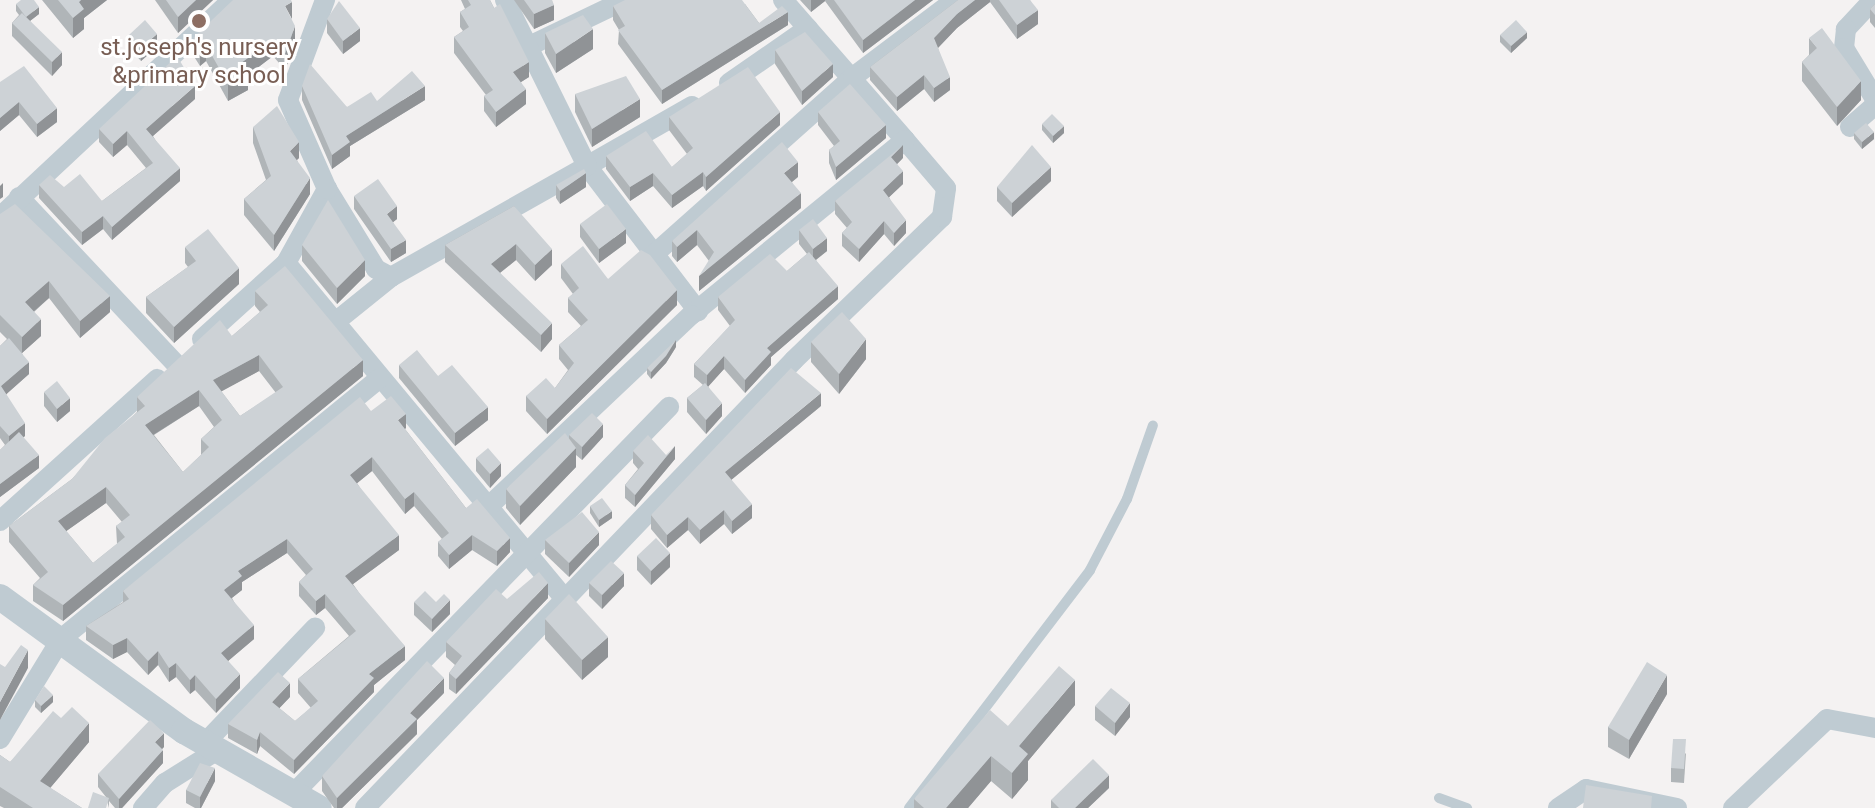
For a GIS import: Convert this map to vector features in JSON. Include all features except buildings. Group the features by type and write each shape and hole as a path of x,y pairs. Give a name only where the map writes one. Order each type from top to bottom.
{"street":[{"path":"0,217 231,0"},
{"path":"325,0 288,100 327,189 376,269 391,277"},
{"path":"505,0 525,48 587,166 651,257 698,311"},
{"path":"525,48 625,0"},
{"path":"365,808 942,217 946,188 853,77 783,0"},
{"path":"1850,127 1875,102 1844,48 1846,29 1873,0"},
{"path":"651,257 853,77 942,4"},
{"path":"334,323 391,277 587,166 808,28"},
{"path":"490,505 698,311 905,140"},
{"path":"0,521 286,263 327,189"},
{"path":"19,197 175,363"},
{"path":"286,263 379,379 490,505 566,600"},
{"path":"0,739 61,639 379,379"},
{"path":"295,792 525,549 669,407"},
{"path":"0,597 210,748 295,792 319,808"},
{"path":"143,808 165,783 210,748 315,628"},
{"path":"1733,808 1827,719 1875,728"},
{"path":"1558,808 1586,789 1677,808"}],"lane":[{"path":"909,808 1090,570 1127,499 1153,425"},
{"path":"1439,798 1467,808"}],"place":[{"name":"st.joseph's nursery &primary school","path":"199,21"}]}
